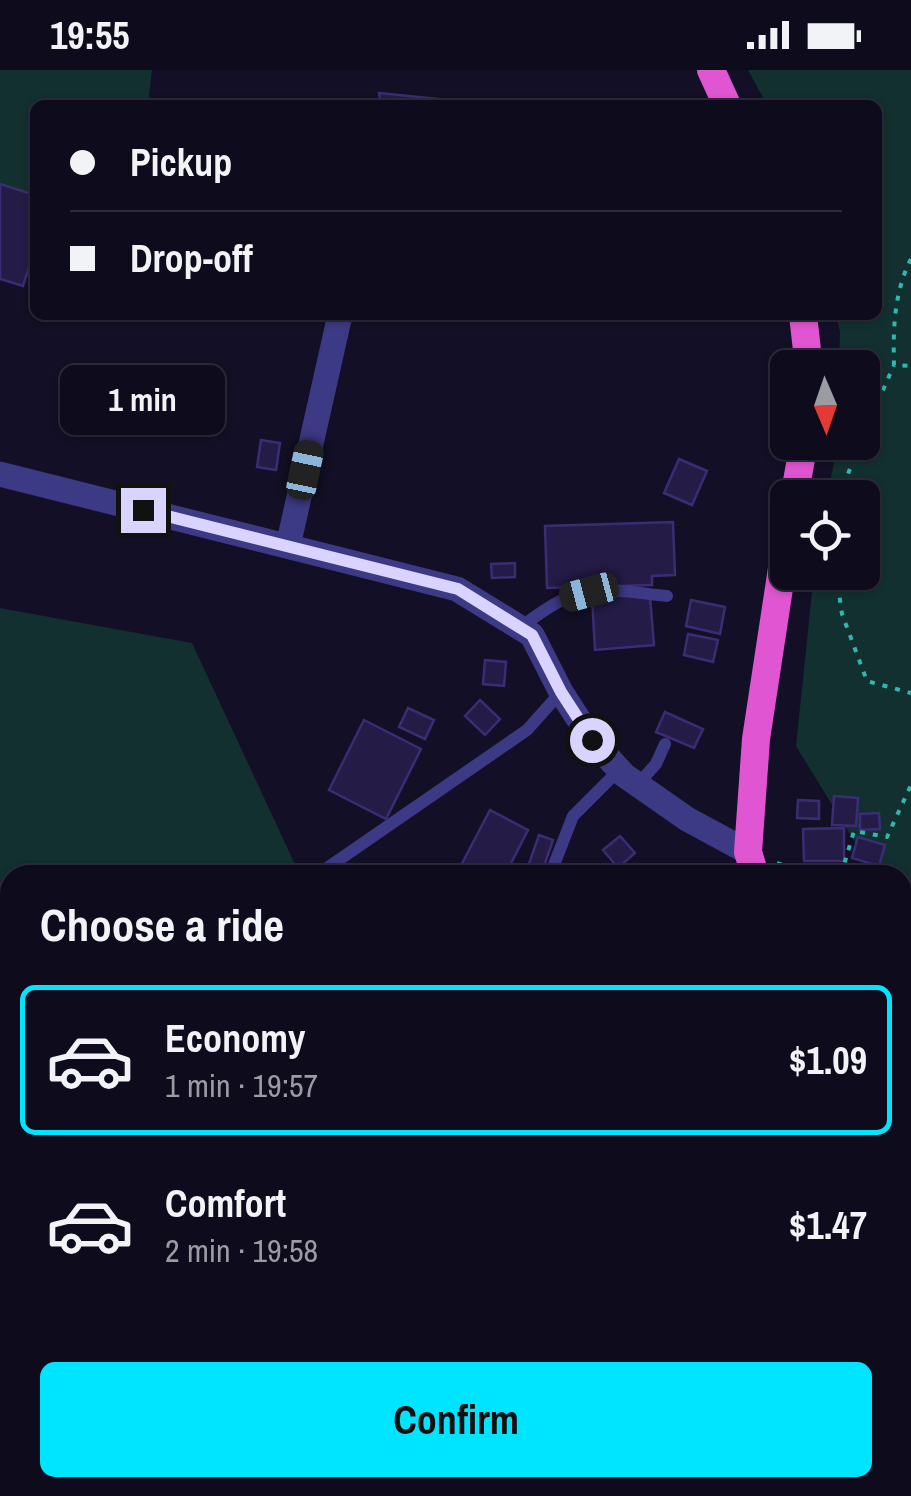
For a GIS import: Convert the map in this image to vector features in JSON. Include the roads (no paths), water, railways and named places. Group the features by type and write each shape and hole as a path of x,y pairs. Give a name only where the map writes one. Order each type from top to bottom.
{"highway":[{"path":"710,70 725,100"},
{"path":"804,320 807,350"},
{"path":"751,864 756,739 779,590"}],"street":[{"path":"288,546 339,320"},
{"path":"0,474 458,589 532,635 561,692 592,740 629,777 751,864"}],"lane":[{"path":"520,627 566,598 589,592 615,590 667,596"},
{"path":"331,865 527,730 561,692"},
{"path":"554,865 574,816 629,777 656,764 665,744"}]}
